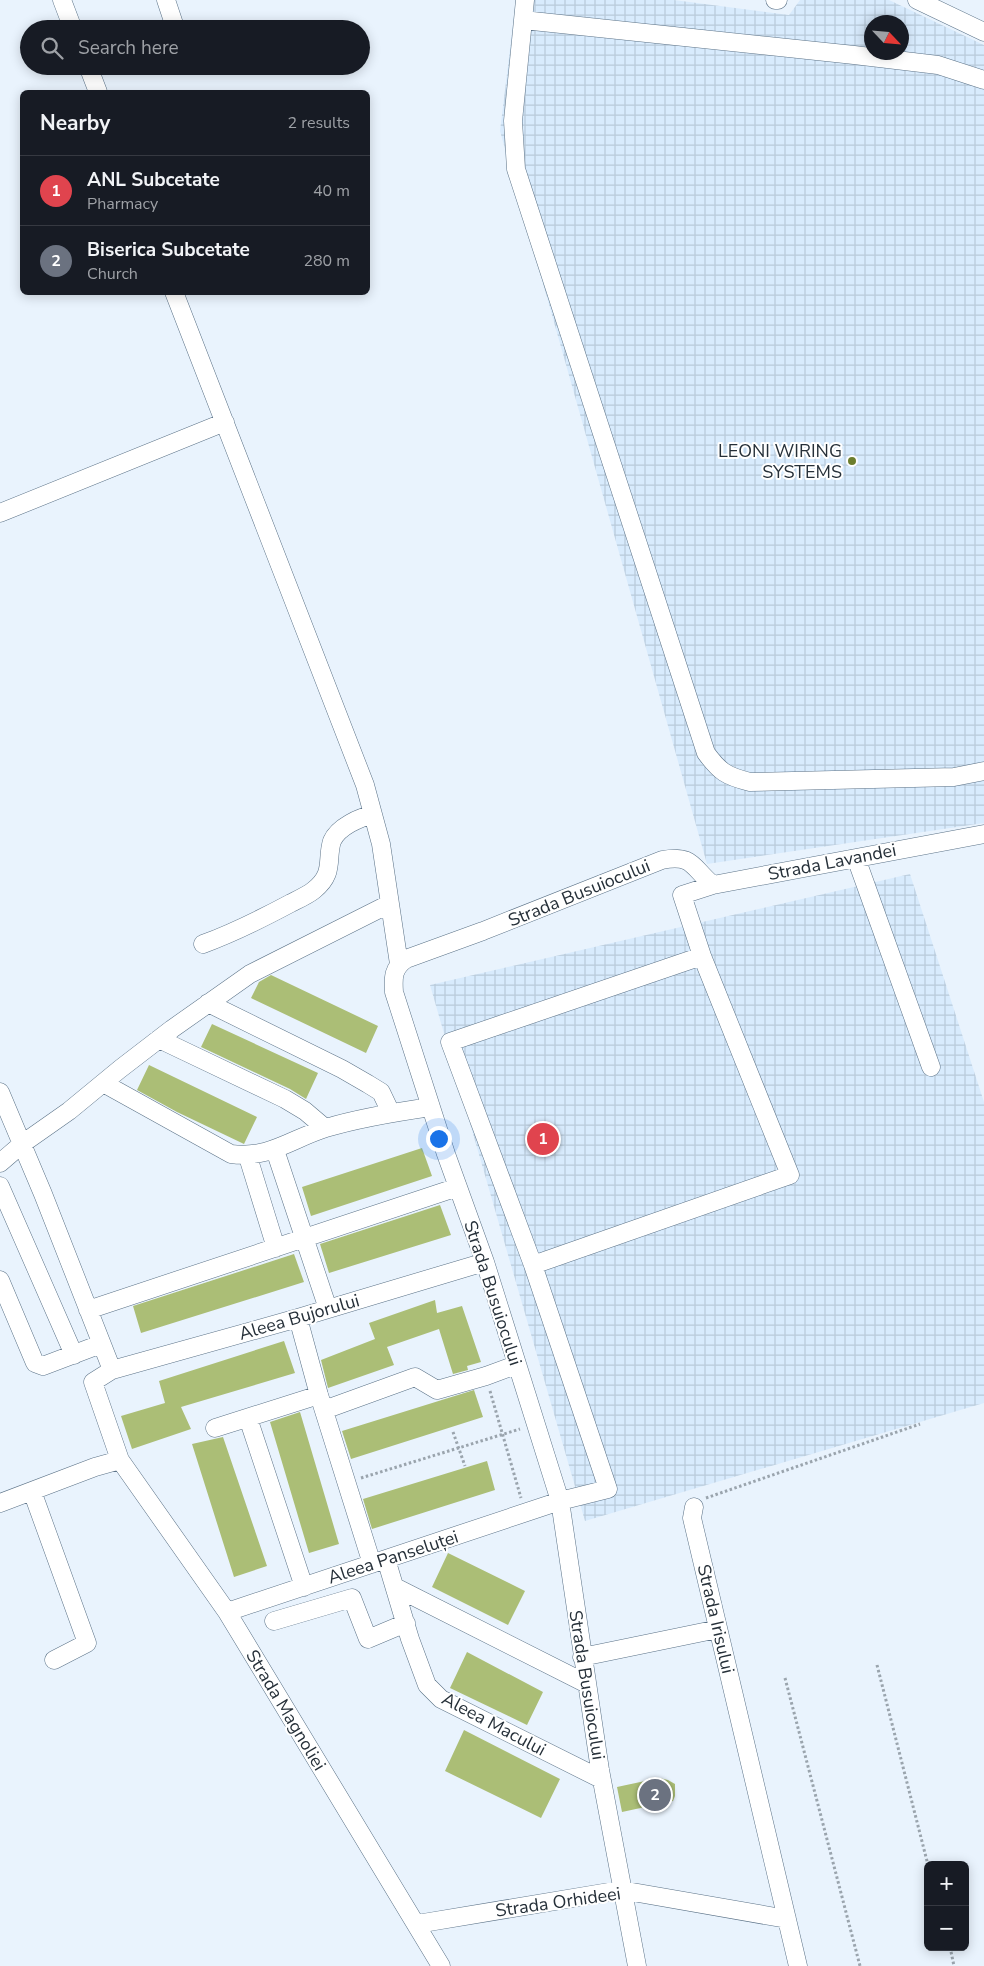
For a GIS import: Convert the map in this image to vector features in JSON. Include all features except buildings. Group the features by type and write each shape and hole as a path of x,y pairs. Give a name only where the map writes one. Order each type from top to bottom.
{"street":[{"path":"62,0 70,20"},
{"path":"166,0 173,20"},
{"path":"525,0 513,121 516,168 706,753 719,770 737,779 750,782 954,777 984,771"},
{"path":"917,0 984,32"},
{"path":"523,20 938,65 984,80"},
{"path":"91,75 97,90"},
{"path":"175,295 365,785 381,844 399,964"},
{"path":"0,513 225,422"},
{"path":"203,944 245,926 313,891 327,874 333,840 338,832 362,816 373,815"},
{"name":"Strada Lavandei","path":"702,956 682,895 713,885 984,834"},
{"path":"856,858 931,1067"},
{"name":"Strada Busuiocului","path":"637,1966 601,1779 560,1501 516,1366 485,1262 431,1107 394,992 394,971 399,964 413,956 483,932 662,860 684,859 696,866 713,885"},
{"path":"0,1163 159,1039 250,974 389,904"},
{"path":"702,956 790,1175 533,1265 450,1042 702,956"},
{"path":"208,1003 342,1069 368,1084 381,1092 391,1113"},
{"path":"159,1039 285,1099 305,1111 325,1128"},
{"path":"103,1083 231,1154 248,1156 275,1150 325,1128 391,1113 431,1107"},
{"path":"0,1092 112,1370"},
{"path":"275,1150 328,1309"},
{"path":"248,1156 276,1248"},
{"path":"0,1186 74,1355"},
{"path":"88,1310 458,1187"},
{"name":"Aleea Bujorului","path":"112,1370 298,1318 485,1262"},
{"name":"Aleea Panseluței","path":"227,1612 560,1501 608,1490 533,1265"},
{"path":"0,1280 35,1363 43,1366 101,1344"},
{"name":"Aleea Macului","path":"298,1318 321,1403 346,1482 379,1561 394,1587 427,1685 441,1698 601,1779"},
{"path":"216,1428 248,1418 321,1403 416,1377 437,1390 516,1366"},
{"name":"Strada Magnoliei","path":"112,1370 93,1382 120,1460 227,1612 441,1966"},
{"path":"248,1418 304,1586"},
{"path":"0,1503 95,1467 120,1460"},
{"path":"32,1491 87,1643 54,1660"},
{"name":"Strada Irisului","path":"694,1507 692,1518 798,1966"},
{"path":"394,1587 586,1684"},
{"path":"274,1621 352,1598 368,1639 406,1623"},
{"path":"582,1657 718,1629"},
{"name":"Strada Orhideei","path":"417,1924 621,1890 787,1919"}],"path":[{"path":"486,1376 526,1513"},
{"path":"346,1482 536,1424"},
{"path":"694,1507 703,1499 920,1424"},
{"path":"453,1432 465,1466"},
{"path":"877,1665 927,1861"},
{"path":"785,1678 860,1966"},
{"path":"951,1951 954,1966"}],"shaded area":[{"path":"516,0 674,0 789,15 800,0 889,0 984,45 984,823 707,864 500,131"},
{"path":"910,874 984,1102 984,1403 585,1521 430,985"}],"place":[{"name":"LEONI WIRING SYSTEMS","path":"852,461"},
{"name":"ANL Subcetate","path":"543,1139"},
{"name":"Biserica Subcetate","path":"655,1795"}]}
